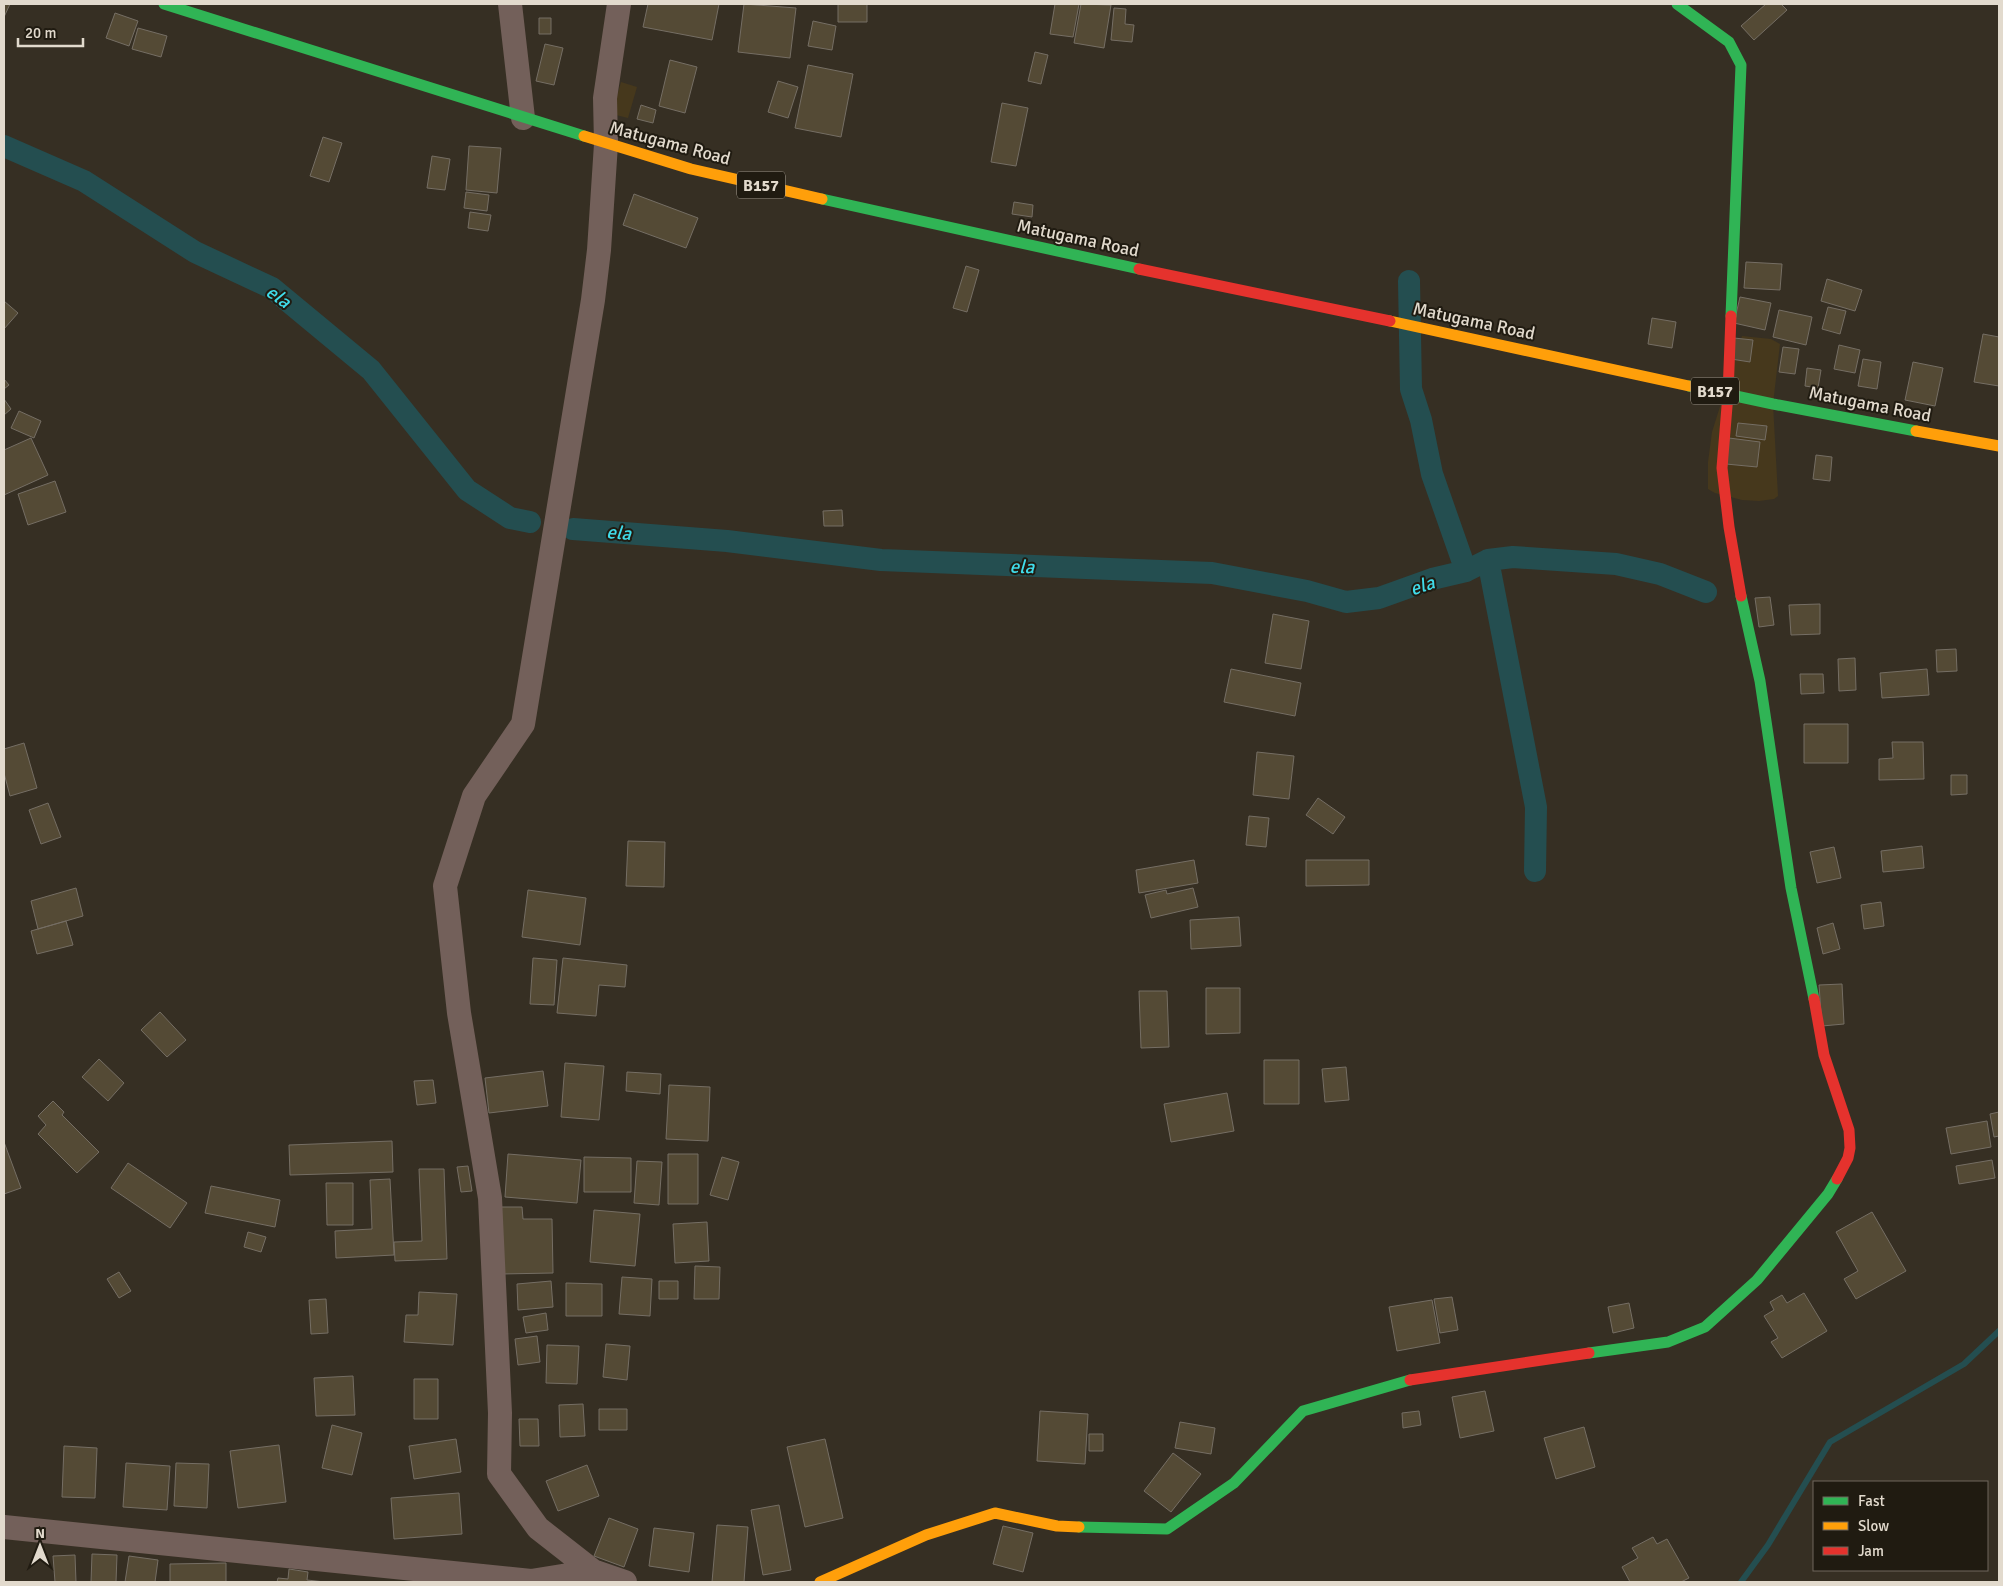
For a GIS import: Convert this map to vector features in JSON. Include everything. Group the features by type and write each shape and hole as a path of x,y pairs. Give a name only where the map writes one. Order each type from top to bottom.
{"street":[{"name":"Matugama Road","path":"164,4 606,144 691,168 1047,250 1372,316 1728,394 1999,446"},
{"path":"510,4 523,118"},
{"path":"619,4 605,98 606,144 599,250 593,300 523,724 474,796 445,886 460,1013 490,1198 500,1414 499,1474 538,1528 593,1571 625,1582"},
{"path":"820,1582 926,1535 995,1513 1057,1526 1167,1529 1234,1483 1303,1411 1418,1378 1668,1342 1705,1327 1757,1280 1828,1194 1848,1158 1850,1148 1849,1130 1824,1055 1791,888 1772,752 1729,527 1722,468 1728,394 1741,65 1729,42 1677,4"},
{"path":"4,1527 531,1581 593,1571"}],"shaded area":[{"path":"621,82 637,87 628,118 612,114"},
{"path":"1742,336 1771,339 1780,344 1773,404 1778,496 1774,499 1759,501 1742,500 1715,493 1708,489 1708,462 1712,432"}],"building":[{"path":"4,4 10,4 4,17"},
{"path":"648,4 719,4 712,40 643,27"},
{"path":"744,4 796,8 790,58 738,52"},
{"path":"838,4 867,4 867,22 838,22"},
{"path":"1055,4 1079,4 1073,37 1050,34"},
{"path":"1081,4 1111,5 1104,48 1074,43"},
{"path":"1766,4 1781,4 1787,10 1754,40 1741,26"},
{"path":"1114,8 1126,9 1125,24 1134,25 1132,42 1111,40"},
{"path":"115,13 138,21 129,46 106,38"},
{"path":"539,18 551,18 551,34 539,34"},
{"path":"813,21 836,26 832,50 808,46"},
{"path":"138,28 167,36 161,57 132,49"},
{"path":"545,44 563,48 554,85 536,81"},
{"path":"1035,52 1048,55 1041,84 1028,81"},
{"path":"670,60 697,67 685,113 659,106"},
{"path":"808,65 853,74 841,137 795,128"},
{"path":"778,81 798,87 788,118 768,112"},
{"path":"1002,103 1028,108 1016,166 991,162"},
{"path":"641,105 656,110 653,123 637,119"},
{"path":"323,137 342,143 329,182 310,176"},
{"path":"469,146 501,148 497,193 466,190"},
{"path":"432,156 450,159 445,190 427,188"},
{"path":"466,192 489,195 487,211 464,208"},
{"path":"634,194 698,218 686,248 623,225"},
{"path":"1014,202 1033,205 1032,217 1012,214"},
{"path":"470,212 491,215 488,231 468,228"},
{"path":"1746,262 1782,264 1780,290 1744,288"},
{"path":"966,266 979,270 967,312 953,308"},
{"path":"1827,279 1862,290 1855,311 1821,301"},
{"path":"1740,297 1771,303 1765,330 1734,323"},
{"path":"4,301 18,313 4,329"},
{"path":"1828,307 1846,311 1840,334 1822,329"},
{"path":"1779,310 1812,317 1806,345 1773,337"},
{"path":"1652,318 1676,322 1672,348 1648,344"},
{"path":"1983,334 1999,337 1999,386 1974,382"},
{"path":"1734,338 1753,340 1750,362 1731,359"},
{"path":"1839,345 1860,350 1855,373 1834,369"},
{"path":"1783,347 1799,349 1795,374 1779,372"},
{"path":"1863,359 1881,362 1877,389 1858,386"},
{"path":"1913,362 1943,368 1935,406 1905,400"},
{"path":"1807,368 1821,370 1818,388 1805,386"},
{"path":"4,379 9,385 4,389"},
{"path":"4,399 11,409 4,415"},
{"path":"19,411 41,421 34,438 11,428"},
{"path":"1738,423 1767,426 1765,440 1736,436"},
{"path":"31,438 48,475 4,495 4,450"},
{"path":"1729,438 1760,442 1757,467 1726,464"},
{"path":"1816,455 1832,457 1830,481 1813,479"},
{"path":"55,481 66,512 28,525 18,494"},
{"path":"842,510 843,526 824,526 823,511"},
{"path":"1770,597 1774,625 1759,627 1755,598"},
{"path":"1820,604 1820,634 1791,635 1789,605"},
{"path":"1273,614 1309,621 1301,669 1265,663"},
{"path":"1956,649 1957,671 1937,672 1936,650"},
{"path":"1855,658 1856,690 1839,691 1838,659"},
{"path":"1231,669 1301,683 1295,716 1224,702"},
{"path":"1927,669 1929,695 1882,698 1880,673"},
{"path":"1800,674 1823,674 1824,693 1801,694"},
{"path":"1804,724 1848,724 1848,763 1804,763"},
{"path":"1892,742 1923,742 1924,779 1879,780 1879,759 1893,758"},
{"path":"24,743 37,788 10,796 4,773 4,749"},
{"path":"1257,752 1294,756 1289,799 1253,795"},
{"path":"1951,775 1967,775 1967,794 1951,795"},
{"path":"1318,798 1345,817 1333,834 1306,815"},
{"path":"48,803 61,837 41,844 29,810"},
{"path":"1249,816 1269,818 1266,847 1246,845"},
{"path":"628,841 665,842 664,887 626,886"},
{"path":"1922,846 1924,868 1883,872 1881,851"},
{"path":"1834,847 1841,878 1817,883 1810,852"},
{"path":"1194,860 1198,883 1139,893 1136,870"},
{"path":"1306,860 1369,860 1369,885 1306,886"},
{"path":"76,888 83,916 38,929 31,901"},
{"path":"1193,888 1198,907 1151,918 1145,895 1166,890 1167,894"},
{"path":"528,890 586,898 580,945 522,937"},
{"path":"1881,902 1884,926 1864,929 1861,905"},
{"path":"1239,917 1241,946 1191,949 1190,920"},
{"path":"66,921 73,945 37,954 31,931"},
{"path":"1833,923 1840,949 1823,954 1817,928"},
{"path":"533,958 557,960 554,1005 530,1004"},
{"path":"563,958 627,965 625,987 599,985 596,1016 557,1013"},
{"path":"1842,984 1844,1024 1822,1026 1819,985"},
{"path":"1206,988 1240,988 1240,1033 1206,1034"},
{"path":"1139,991 1167,991 1169,1047 1141,1048"},
{"path":"160,1012 186,1040 167,1057 141,1030"},
{"path":"99,1059 124,1083 108,1101 82,1077"},
{"path":"1264,1060 1299,1060 1299,1104 1264,1104"},
{"path":"565,1063 604,1066 599,1120 561,1117"},
{"path":"1346,1067 1349,1100 1325,1102 1322,1069"},
{"path":"543,1071 548,1106 489,1113 485,1078"},
{"path":"627,1072 661,1074 660,1094 626,1091"},
{"path":"433,1080 436,1103 417,1105 414,1081"},
{"path":"669,1085 710,1087 708,1141 666,1139"},
{"path":"1227,1093 1234,1131 1171,1142 1164,1104"},
{"path":"53,1101 64,1112 62,1115 99,1152 77,1173 38,1134 46,1125 38,1116"},
{"path":"1999,1112 1999,1136 1994,1137 1990,1114"},
{"path":"1987,1121 1991,1147 1951,1154 1946,1128"},
{"path":"392,1141 393,1172 290,1175 289,1145"},
{"path":"4,1142 21,1188 4,1194"},
{"path":"508,1154 581,1160 577,1203 505,1197"},
{"path":"668,1154 698,1154 698,1204 668,1204"},
{"path":"584,1157 631,1158 631,1192 584,1192"},
{"path":"722,1157 739,1162 728,1200 710,1195"},
{"path":"1992,1160 1995,1178 1959,1184 1956,1166"},
{"path":"637,1161 662,1162 659,1205 634,1203"},
{"path":"128,1163 187,1203 170,1228 111,1188"},
{"path":"468,1166 472,1191 461,1192 457,1167"},
{"path":"419,1169 444,1169 447,1259 395,1261 394,1242 422,1241"},
{"path":"390,1179 394,1255 336,1258 335,1231 372,1229 370,1180"},
{"path":"326,1183 353,1183 353,1225 327,1225"},
{"path":"211,1186 280,1200 275,1227 205,1213"},
{"path":"500,1207 522,1207 523,1219 552,1219 553,1273 501,1274"},
{"path":"594,1210 640,1214 635,1266 590,1262"},
{"path":"1872,1212 1906,1271 1856,1299 1844,1279 1858,1271 1836,1232"},
{"path":"707,1222 709,1261 675,1263 673,1224"},
{"path":"248,1232 266,1237 261,1252 244,1247"},
{"path":"695,1266 720,1267 719,1299 694,1299"},
{"path":"119,1272 131,1291 119,1298 107,1279"},
{"path":"622,1277 652,1279 650,1316 619,1314"},
{"path":"551,1281 553,1307 518,1310 517,1284"},
{"path":"659,1281 678,1281 678,1299 659,1299"},
{"path":"566,1283 602,1284 602,1316 566,1316"},
{"path":"419,1292 457,1294 453,1345 404,1342 406,1315 418,1315"},
{"path":"1804,1293 1827,1331 1782,1358 1771,1342 1778,1338 1764,1316 1774,1310 1770,1302 1782,1295 1787,1303"},
{"path":"1452,1297 1458,1330 1440,1333 1434,1299"},
{"path":"326,1299 328,1333 311,1334 309,1300"},
{"path":"1432,1300 1440,1343 1397,1351 1389,1307"},
{"path":"1629,1303 1634,1328 1613,1333 1608,1307"},
{"path":"546,1313 548,1330 526,1333 523,1317"},
{"path":"537,1336 540,1362 518,1365 515,1339"},
{"path":"606,1344 630,1346 627,1380 603,1377"},
{"path":"547,1345 579,1346 577,1384 546,1383"},
{"path":"353,1376 355,1415 316,1416 314,1378"},
{"path":"414,1379 438,1379 438,1419 414,1419"},
{"path":"1485,1391 1494,1431 1460,1438 1452,1397"},
{"path":"583,1404 585,1436 560,1437 559,1405"},
{"path":"599,1409 627,1409 627,1430 599,1430"},
{"path":"1040,1411 1088,1414 1085,1464 1037,1461"},
{"path":"1419,1411 1421,1425 1403,1428 1402,1413"},
{"path":"519,1419 538,1419 539,1446 520,1446"},
{"path":"1180,1422 1215,1428 1211,1454 1175,1448"},
{"path":"332,1425 362,1433 352,1475 322,1468"},
{"path":"1584,1427 1595,1467 1556,1479 1544,1438"},
{"path":"1089,1434 1103,1434 1103,1451 1089,1451"},
{"path":"456,1439 461,1472 414,1479 409,1446"},
{"path":"825,1439 843,1518 805,1527 787,1447"},
{"path":"279,1445 286,1502 238,1508 230,1451"},
{"path":"64,1446 97,1448 95,1498 62,1497"},
{"path":"1173,1453 1201,1474 1171,1512 1144,1491"},
{"path":"126,1463 170,1466 167,1510 123,1507"},
{"path":"176,1463 209,1464 207,1508 174,1506"},
{"path":"587,1465 599,1496 558,1511 546,1481"},
{"path":"459,1493 462,1534 394,1539 391,1498"},
{"path":"779,1505 791,1570 763,1575 751,1510"},
{"path":"609,1518 638,1529 624,1567 594,1556"},
{"path":"717,1525 748,1527 744,1582 712,1582"},
{"path":"1003,1526 1033,1533 1023,1572 993,1564"},
{"path":"654,1528 694,1533 689,1572 649,1566"},
{"path":"1653,1537 1657,1544 1667,1539 1689,1578 1681,1582 1630,1582 1622,1567 1638,1558 1632,1548"},
{"path":"92,1554 117,1555 116,1582 91,1582"},
{"path":"75,1555 76,1582 55,1582 53,1556"},
{"path":"129,1556 158,1560 155,1582 125,1582"},
{"path":"226,1563 226,1582 170,1582 170,1564"},
{"path":"289,1569 308,1572 307,1580 325,1582 277,1582 278,1578 288,1579"}],"waterway":[{"name":"ela","path":"4,146 84,181 195,252 272,288 371,370 467,490 510,518 530,522"},
{"name":"ela","path":"1409,281 1411,389 1421,420 1432,474 1466,571"},
{"name":"ela","path":"573,529 727,541 881,560 1212,573 1307,591 1346,602 1379,598 1432,579 1466,571 1488,560 1513,557 1616,564 1660,574 1706,592"},
{"name":"ela","path":"1488,560 1536,807 1535,871"},
{"path":"1741,1582 1768,1545 1830,1442 1964,1364 1999,1331"}],"traffic: fast":[{"path":"164,4 584,136"},
{"path":"1677,4 1729,42 1741,65 1731,316"},
{"path":"822,199 1139,269"},
{"path":"1689,386 1916,431"},
{"path":"1741,596 1760,681 1791,888 1814,999"},
{"path":"1589,1353 1668,1342 1705,1327 1757,1280 1828,1194 1837,1179"},
{"path":"1079,1527 1167,1529 1234,1483 1303,1411 1410,1380"}],"traffic: slow":[{"path":"584,136 691,169 822,199"},
{"path":"1390,321 1689,386"},
{"path":"1916,431 1999,446"},
{"path":"820,1582 926,1535 995,1513 1057,1526 1079,1527"}],"traffic: jam":[{"path":"1139,269 1390,321"},
{"path":"1731,316 1728,394 1722,468 1729,527 1741,596"},
{"path":"1814,999 1824,1055 1849,1130 1850,1148 1848,1158 1837,1179"},
{"path":"1410,1380 1589,1353"}]}
